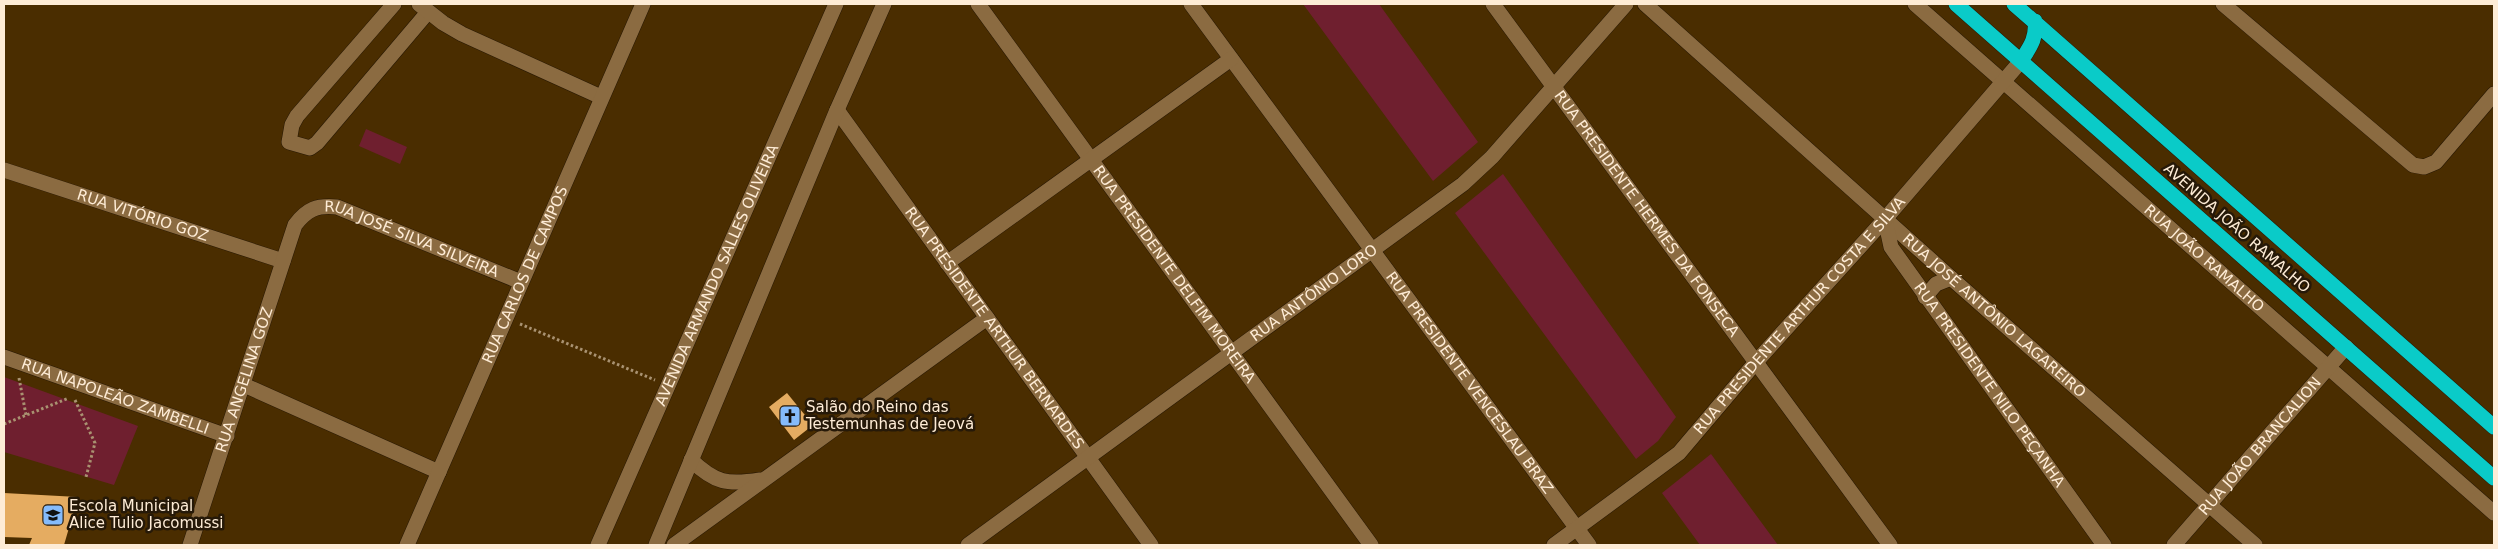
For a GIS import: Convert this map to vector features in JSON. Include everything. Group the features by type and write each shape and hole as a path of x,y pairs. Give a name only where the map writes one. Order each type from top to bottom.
{"highway":[{"name":"AVENIDA JOÃO RAMALHO","path":"1956,4 2494,478"},
{"name":"AVENIDA JOÃO RAMALHO","path":"2014,4 2494,427"},
{"path":"2021,61 2033,42 2036,32 2035,21"}],"street":[{"path":"394,4 297,116 292,125 289,142 310,148 317,143 424,8 462,34 601,97"},
{"name":"RUA CARLOS DE CAMPOS","path":"407,545 643,4"},
{"name":"AVENIDA ARMANDO SALLES OLIVEIRA","path":"598,545 836,4"},
{"path":"656,545 837,110 884,4"},
{"name":"RUA PRESIDENTE DELFIM MOREIRA","path":"978,4 1371,545"},
{"name":"RUA PRESIDENTE VENCESLAU BRAZ","path":"1190,4 1589,545"},
{"name":"RUA PRESIDENTE HERMES DA FONSECA","path":"1493,4 1890,545"},
{"name":"RUA ANTÔNIO LORO","path":"968,545 1372,251 1480,170 1626,4"},
{"name":"RUA JOSÉ ANTÔNIO LAGAREIRO","path":"1645,4 1951,278 2255,545"},
{"name":"RUA JOÃO RAMALHO","path":"1915,4 2494,513"},
{"path":"2223,4 2413,165 2424,167 2436,162 2494,94"},
{"path":"947,262 1231,59"},
{"name":"RUA PRESIDENTE ARTHUR COSTA E SILVA","path":"1554,545 1679,453 1756,362 1885,219 2021,61"},
{"name":"RUA PRESIDENTE ARTHUR BERNARDES","path":"837,110 1151,545"},
{"name":"RUA VITÓRIO GOZ","path":"4,170 283,261"},
{"name":"RUA JOSÉ SILVA SILVEIRA","path":"302,215 311,208 322,206 337,207 521,282"},
{"name":"RUA ANGELINA GOZ","path":"190,545 295,225 302,215"},
{"name":"RUA PRESIDENTE NILO PEÇANHA","path":"1885,219 1891,248 2104,545"},
{"path":"1926,297 1936,284 1951,278"},
{"path":"674,545 987,318"},
{"name":"RUA JOÃO BRANCALION","path":"2174,545 2346,347"},
{"name":"RUA NAPOLEÃO ZAMBELLI","path":"10,360 226,436"},
{"path":"244,385 439,472"},
{"path":"691,460 710,476 721,482 744,482 764,479"}],"path":[{"path":"505,318 669,385"},
{"path":"10,360 26,414"},
{"path":"4,424 73,396 94,444 86,477"}],"shaded area":[{"path":"1303,4 1379,4 1478,142 1433,181"},
{"path":"366,129 407,147 400,164 359,146"},
{"path":"1503,174 1676,417 1658,441 1636,459 1455,213"},
{"path":"4,377 138,426 114,485 4,452"},
{"path":"1711,454 1778,545 1700,545 1662,493"}],"building":[{"name":"Salão do Reino das Testemunhas de Jeová","path":"787,393 813,425 794,440 769,407"},
{"path":"4,493 78,497 64,545 29,545 32,538 4,537"}],"place":[{"name":"Salão do Reino das Testemunhas de Jeová","path":"790,416"},
{"name":"Escola Municipal Alice Tulio Jacomussi","path":"53,515"}]}
